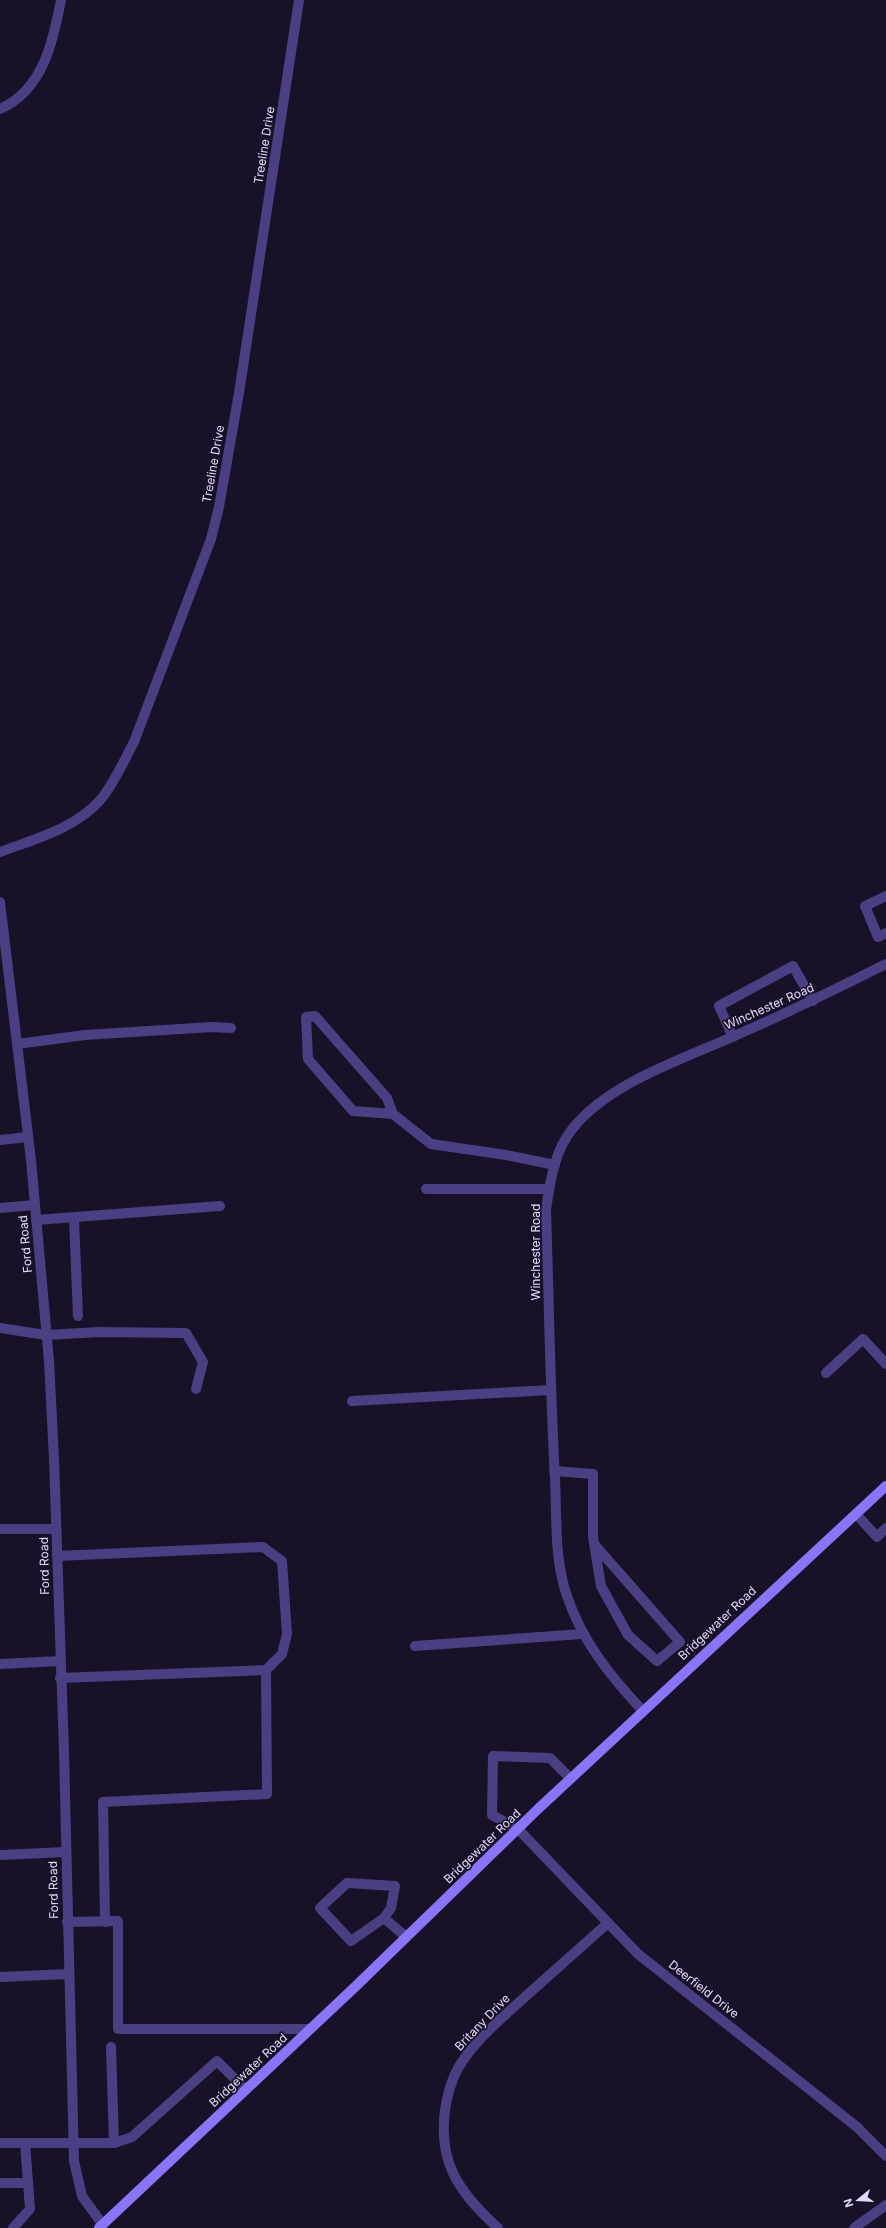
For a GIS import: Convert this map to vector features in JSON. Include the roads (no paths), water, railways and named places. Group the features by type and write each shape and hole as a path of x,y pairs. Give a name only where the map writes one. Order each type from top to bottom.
{"main road":[{"name":"Bridgewater Road","path":"101,2226 310,2029 570,1778 886,1486"}],"street":[{"path":"0,109 24,94 39,74 55,33 61,0"},
{"name":"Treeline Drive","path":"0,852 41,838 71,823 89,811 102,798 118,773 134,742 211,539 219,507 239,393 299,0"},
{"path":"886,896 865,906 878,937 886,933"},
{"name":"Ford Road","path":"0,902 1,925 17,1044 35,1205 46,1335 54,1458 74,2161 82,2196 101,2226"},
{"name":"Winchester Road","path":"642,1711 611,1675 582,1634 566,1595 560,1567 556,1530 546,1210 554,1165 572,1129 584,1115 600,1102 636,1080 813,1001 886,964"},
{"path":"733,1037 719,1006 794,966 813,1001"},
{"path":"393,1114 353,1111 308,1059 306,1017 315,1016 387,1098 393,1114 430,1144 506,1155 554,1165"},
{"path":"17,1044 85,1035 212,1027 231,1028"},
{"path":"0,1140 28,1137"},
{"path":"426,1189 549,1189"},
{"path":"0,1208 35,1205"},
{"path":"36,1220 220,1206"},
{"path":"74,1218 78,1316"},
{"path":"0,1328 46,1335 99,1332 186,1333 203,1362 196,1389"},
{"path":"826,1373 863,1339 886,1364"},
{"path":"352,1401 551,1390"},
{"path":"554,1471 594,1474 594,1544 601,1586 628,1635 657,1661 680,1642 594,1544"},
{"path":"856,1514 877,1537 886,1528"},
{"path":"0,1529 56,1529"},
{"path":"57,1556 263,1547 282,1561 287,1634 282,1654 266,1670 60,1678"},
{"path":"415,1646 582,1634"},
{"path":"0,1664 60,1661"},
{"path":"105,1922 103,1802 267,1794 266,1670"},
{"name":"Deerfield Drive","path":"570,1778 550,1758 493,1756 492,1815 518,1829 638,1954 856,2127 886,2156"},
{"path":"0,1855 66,1852"},
{"path":"346,1883 395,1886 391,1908 384,1918 351,1941 320,1908 346,1883"},
{"path":"384,1918 406,1937"},
{"path":"67,1922 118,1921 118,2029 310,2029"},
{"name":"Britany Drive","path":"498,2228 474,2206 462,2190 451,2171 446,2154 443,2136 444,2117 454,2077 463,2060 474,2045 510,2010 608,1923"},
{"path":"0,1977 69,1974"},
{"path":"111,2048 114,2143"},
{"path":"0,2143 114,2143 132,2137 217,2061 246,2090"},
{"path":"13,2228 30,2210 25,2143"},
{"path":"0,2183 28,2183"},
{"path":"854,2228 886,2205"}]}
